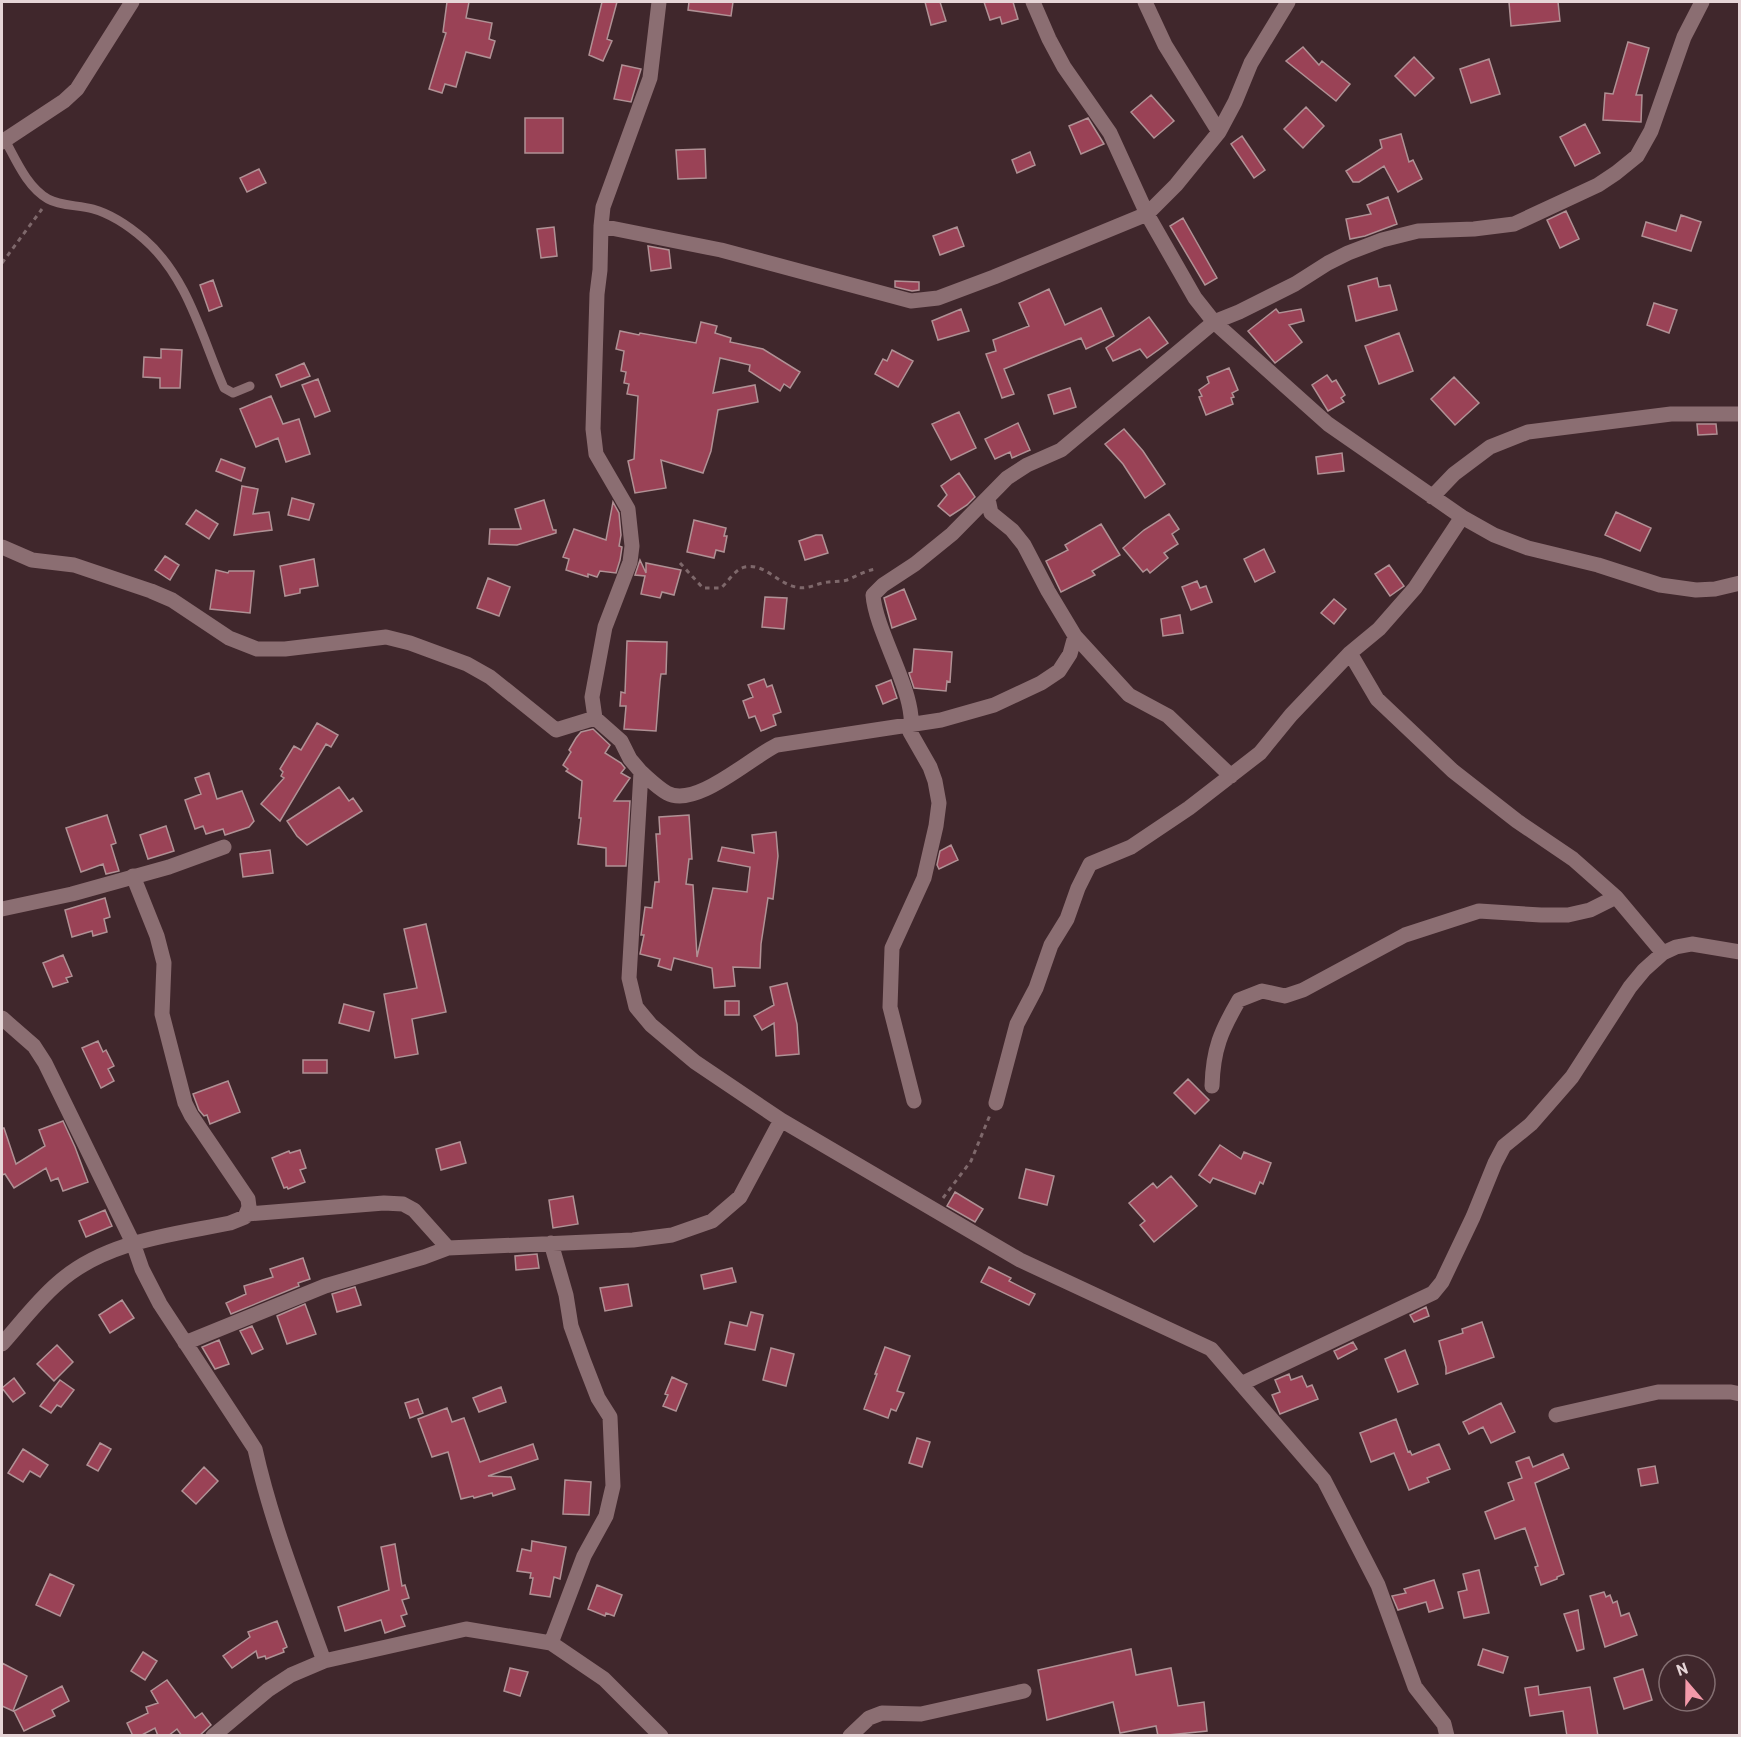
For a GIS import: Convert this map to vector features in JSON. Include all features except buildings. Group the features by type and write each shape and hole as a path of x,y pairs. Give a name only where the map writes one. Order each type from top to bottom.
{"street":[{"path":"3,141 64,101 77,89 132,2"},
{"path":"659,2 650,78 603,207 601,226 592,429 596,454 628,508 632,546 630,562 605,627 592,698 596,718 621,741 630,759 641,772 668,794 687,796 729,777 762,752 777,745 941,720 969,714 994,705 1041,683 1059,671 1071,654 1075,636"},
{"path":"1033,2 1064,67 1110,133 1147,214 1195,298 1214,322 1328,424 1432,497 1494,535 1528,548 1598,565 1660,585 1696,590 1740,584"},
{"path":"1145,2 1165,45 1219,132"},
{"path":"601,226 721,250 911,301 938,298 1147,214 1176,185 1219,132 1235,102 1251,63 1288,2"},
{"path":"914,1101 890,1007 892,948 924,878 939,803 930,767 910,732 912,724 906,697 874,612 873,595 883,585 915,564 952,534 1014,474 1027,465 1061,450 1073,441 1214,322 1295,284 1348,253 1382,240 1418,231 1474,229 1514,224 1598,185 1616,173 1637,156 1651,131 1684,37 1702,2"},
{"path":"1432,497 1454,474 1490,447 1528,432 1671,414 1740,414"},
{"path":"988,499 991,513 1012,530 1024,545 1075,636 1129,695 1168,716 1231,776"},
{"path":"996,1103 1017,1024 1036,988 1051,945 1067,919 1078,888 1090,864 1131,848 1189,808 1260,753 1291,715 1350,653 1379,629 1415,588 1462,517"},
{"path":"2,547 32,560 74,565 151,591 172,600 229,638 258,649 285,649 386,638 410,643 467,664 490,677 556,730 596,718"},
{"path":"1350,653 1377,699 1453,771 1517,821 1573,859 1616,897 1663,953"},
{"path":"641,772 629,978 636,1007 651,1025 695,1062 781,1120 1020,1260 1211,1349 1324,1480 1378,1585 1415,1687 1444,1724 1446,1736"},
{"path":"2,909 72,894 169,867 224,847"},
{"path":"2,1344 58,1282 101,1254 133,1243 230,1223 247,1214 249,1207 248,1199 185,1103 162,1014 164,963 158,936 133,876"},
{"path":"1212,1086 1213,1063 1221,1030 1239,1000 1262,991 1285,996 1303,990 1405,935 1479,911 1568,915 1590,910 1616,897"},
{"path":"1241,1384 1433,1293 1447,1271 1504,1146 1531,1124 1572,1077 1630,987 1644,970 1663,953 1676,947 1692,944 1740,952"},
{"path":"2,1018 34,1046 45,1062 156,1295 255,1449 261,1476 294,1579 324,1661"},
{"path":"186,1343 325,1286 448,1248 633,1240 672,1235 712,1221 740,1197 781,1120"},
{"path":"247,1214 384,1203 403,1204 414,1210 448,1248"},
{"path":"551,1243 566,1295 571,1326 597,1398 610,1417 613,1486 606,1516 584,1556 551,1643"},
{"path":"1556,1414 1658,1392 1740,1394"},
{"path":"213,1736 229,1730 268,1690 291,1675 324,1661 466,1629 551,1643 604,1679 661,1736"},
{"path":"850,1736 869,1718 882,1713 921,1714 1024,1691"}],"lane":[{"path":"3,141 34,186 49,199 95,210 118,221 145,240 178,280 204,336 224,388 233,393 250,386"}],"path":[{"path":"2,262 49,199"},
{"path":"680,563 703,588 715,589 721,588 744,567 756,567 768,571 786,585 799,588 844,581 881,568"},
{"path":"934,1210 971,1161 996,1103"}]}
